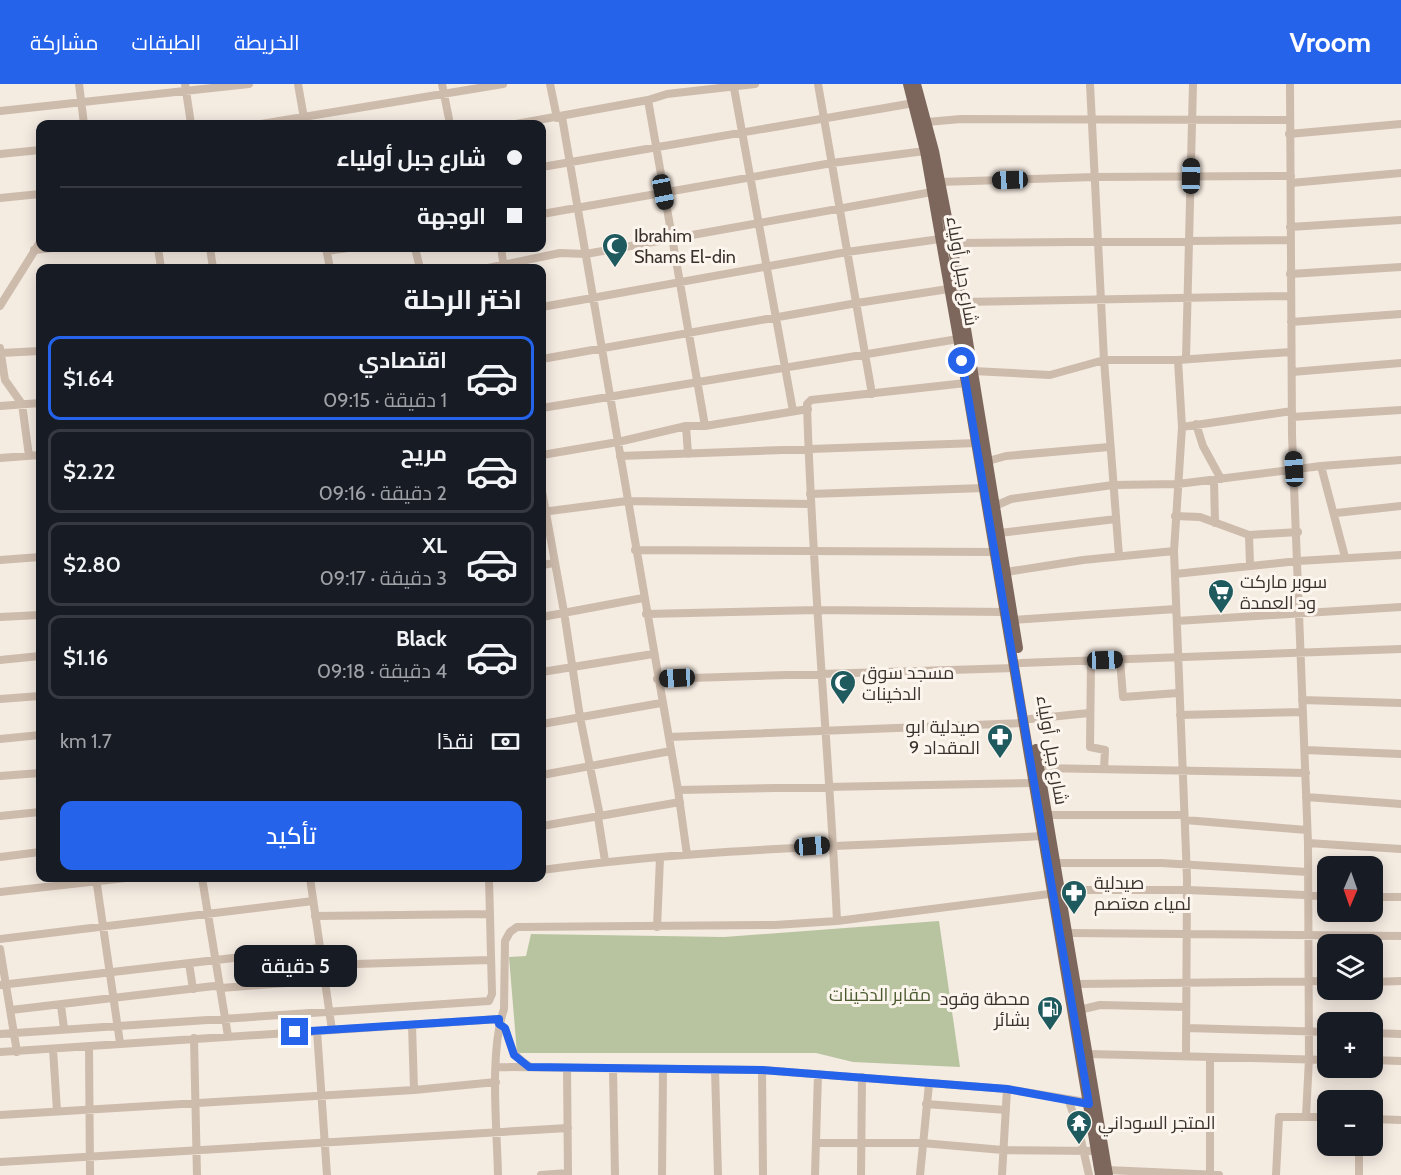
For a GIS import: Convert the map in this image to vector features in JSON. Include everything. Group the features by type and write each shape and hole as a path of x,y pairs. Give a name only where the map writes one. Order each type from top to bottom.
{"main road":[{"name":"شارع جبل أولياء","path":"908,84 925,151 940,239 954,288 962,302 1006,572 1005,612 1018,665"},
{"name":"شارع جبل أولياء","path":"916,84 927,122 952,243 957,339 995,552 1014,620 1018,665 1042,836 1068,933 1076,984 1076,1011 1088,1054 1096,1151 1105,1173"},
{"name":"شارع جبل أولياء","path":"1027,721 1039,768 1056,862 1057,895 1105,1173"}],"street":[{"path":"79,84 84,120"},
{"path":"0,111 186,88 249,84"},
{"path":"298,84 304,120"},
{"path":"442,84 449,120"},
{"path":"314,120 502,84"},
{"path":"550,84 570,162 594,297 652,654 678,790 687,855"},
{"path":"545,120 648,100 692,87 734,88 755,84"},
{"path":"818,84 872,394"},
{"path":"1090,84 1104,360 1119,556"},
{"path":"1186,1055 1187,890 1176,656 1174,551 1182,427 1182,359 1189,241 1193,84"},
{"path":"1290,84 1289,296 1308,843 1309,1059 1306,1116"},
{"path":"186,88 190,120"},
{"path":"734,88 793,411"},
{"path":"648,100 705,426"},
{"path":"546,166 914,103"},
{"path":"927,122 961,119 1289,120"},
{"path":"1289,134 1401,124"},
{"path":"0,154 36,150"},
{"path":"546,213 832,163 925,151"},
{"path":"940,182 1191,176 1291,180 1401,173"},
{"path":"516,264 557,254 586,254 759,221 932,192"},
{"path":"0,198 36,194"},
{"path":"1290,227 1401,220"},
{"path":"546,306 847,252 940,239"},
{"path":"952,243 1290,240"},
{"path":"0,306 36,247"},
{"path":"1290,274 1401,267"},
{"path":"546,358 774,317 954,288"},
{"path":"962,302 1289,296"},
{"path":"1291,322 1401,314"},
{"path":"546,407 957,339"},
{"path":"0,348 5,380 22,404 28,456"},
{"path":"1,353 36,351"},
{"path":"973,371 1050,375 1104,360 1182,359 1291,352"},
{"path":"1292,372 1401,363"},
{"path":"837,921 813,551 808,409 811,400 966,382"},
{"path":"0,406 36,403"},
{"path":"546,454 618,442 686,426 705,426 808,409"},
{"path":"1182,427 1292,414 1401,410"},
{"path":"1196,424 1218,480 1215,523"},
{"path":"686,426 688,454"},
{"path":"620,456 977,444"},
{"path":"988,461 1006,456 1110,447"},
{"path":"0,458 36,455"},
{"path":"995,506 1011,499 1113,485 1178,484 1322,465 1401,460"},
{"path":"1322,465 1336,513 1345,557"},
{"path":"546,512 627,501 811,499 984,488"},
{"path":"1336,513 1401,506"},
{"path":"1175,516 1200,517 1249,535 1298,532"},
{"path":"1000,533 1116,519"},
{"path":"546,526 564,612 579,717 599,816 605,861"},
{"path":"1249,535 1250,566"},
{"path":"635,550 995,552"},
{"path":"1006,572 1119,556 1174,551"},
{"path":"1175,574 1345,557 1401,555"},
{"path":"0,560 36,557"},
{"path":"546,564 554,563"},
{"path":"546,616 643,598"},
{"path":"1176,621 1401,607"},
{"path":"1014,620 1176,609"},
{"path":"646,614 817,610 1005,612"},
{"path":"0,617 36,615"},
{"path":"657,679 821,674 1176,656 1401,649"},
{"path":"546,671 652,654"},
{"path":"0,660 36,656"},
{"path":"1120,660 1123,697 1178,693"},
{"path":"1091,661 1090,747 1105,750 1104,769"},
{"path":"0,699 36,696"},
{"path":"1302,700 1401,703"},
{"path":"546,723 661,703"},
{"path":"1180,715 1303,712"},
{"path":"669,737 1027,721 1089,713"},
{"path":"0,739 36,735"},
{"path":"1305,750 1401,753"},
{"path":"546,774 589,769 671,752"},
{"path":"1039,768 1306,773"},
{"path":"0,776 36,773"},
{"path":"678,790 1034,783"},
{"path":"1306,796 1401,804"},
{"path":"546,825 680,802"},
{"path":"0,816 36,812"},
{"path":"1047,815 1184,818 1307,830"},
{"path":"546,869 605,861 833,845 1042,836"},
{"path":"1308,843 1401,849"},
{"path":"0,857 36,852"},
{"path":"657,927 660,858"},
{"path":"1056,862 1186,865 1308,872"},
{"path":"0,892 74,882"},
{"path":"96,882 120,1043"},
{"path":"203,882 228,1036"},
{"path":"311,882 332,1030"},
{"path":"0,1034 489,1001 492,994 489,960 489,882"},
{"path":"498,1175 496,1082 499,1021 504,1009 505,941 510,932 517,927 657,927 837,921 1057,895 1080,890 1187,890 1317,896"},
{"path":"1383,897 1401,897"},
{"path":"0,939 313,901"},
{"path":"315,915 488,914"},
{"path":"1068,933 1401,936"},
{"path":"3,985 320,948"},
{"path":"0,949 3,985 11,1010 17,1052"},
{"path":"322,965 489,960"},
{"path":"189,963 193,989"},
{"path":"11,1010 214,986 221,988 325,980"},
{"path":"1076,984 1317,981"},
{"path":"1383,982 1401,981"},
{"path":"61,1005 64,1029"},
{"path":"1076,1011 1100,1005 1186,1007"},
{"path":"0,1052 194,1038 499,1021"},
{"path":"499,1021 505,1028 514,1055 529,1067"},
{"path":"412,1025 414,1090"},
{"path":"1186,1028 1317,1032"},
{"path":"317,1031 327,1175"},
{"path":"1383,1033 1401,1034"},
{"path":"194,1038 198,1175"},
{"path":"89,1046 90,1175"},
{"path":"53,1049 57,1111"},
{"path":"1088,1054 1317,1059"},
{"path":"1210,1057 1210,1175"},
{"path":"1383,1060 1401,1061"},
{"path":"497,1067 762,1070 1007,1089 1092,1103"},
{"path":"541,1175 568,1174 567,1068"},
{"path":"614,1069 615,1175"},
{"path":"662,1175 663,1070"},
{"path":"715,1070 718,1175"},
{"path":"762,1070 763,1175"},
{"path":"815,1175 818,1074"},
{"path":"861,1077 861,1175"},
{"path":"0,1115 196,1101 414,1090 496,1082"},
{"path":"920,1175 928,1084"},
{"path":"1002,1175 1007,1089"},
{"path":"1068,1099 1089,1175"},
{"path":"926,1104 1006,1110"},
{"path":"1276,1175 1279,1117 1317,1116"},
{"path":"1383,1119 1401,1120"},
{"path":"0,1162 497,1130 568,1128"},
{"path":"816,1143 922,1143 1003,1150 1070,1152 1083,1149 1096,1151"},
{"path":"1359,1156 1359,1175"},
{"path":"1105,1173 1219,1175"}],"green space":[{"name":"مقابر الدخينات","path":"939,921 960,1067 853,1062 816,1053 517,1053 509,957 526,956 531,934 724,937"}],"place":[{"name":"Ibrahim Shams El-din","path":"615,269"},
{"name":"سوبر ماركت ود العمدة","path":"1221,615"},
{"name":"مسجد سوق الدخينات","path":"843,706"},
{"name":"صيدلية ابو المقداد 9","path":"1000,760"},
{"name":"صيدلية لمياء معتصم","path":"1074,916"},
{"name":"محطة وقود بشائر","path":"1050,1032"},
{"name":"المتجر السوداني","path":"1079,1146"}],"route":[{"path":"295,1032 499,1019 499,1024 505,1028 514,1055 529,1067 762,1070 1007,1089 1041,1093 1089,1104 962,361"}]}
